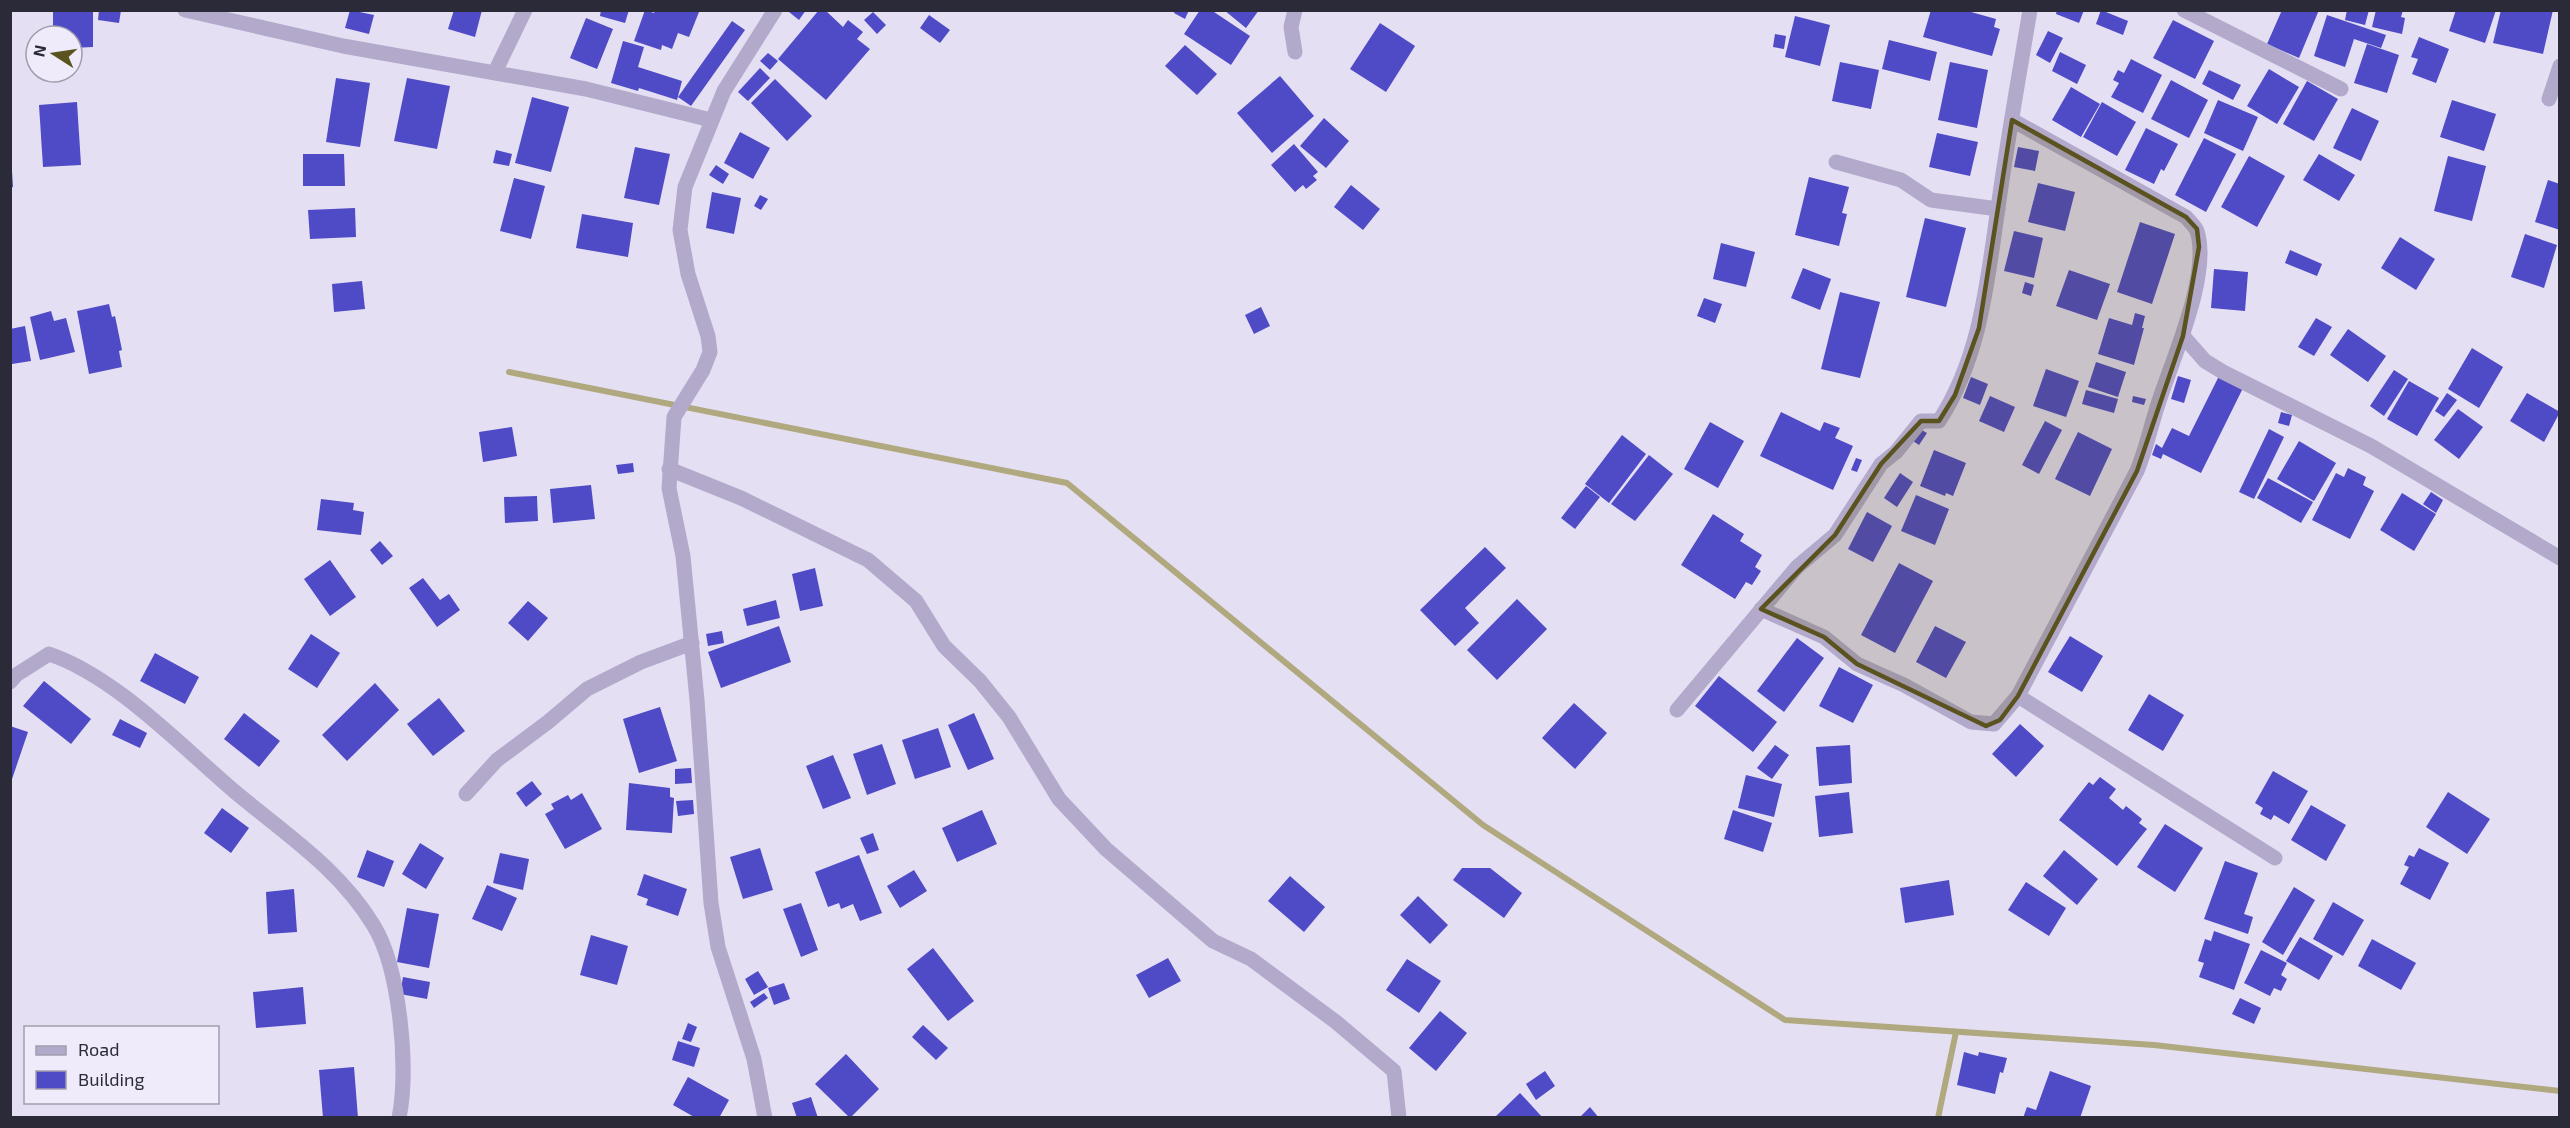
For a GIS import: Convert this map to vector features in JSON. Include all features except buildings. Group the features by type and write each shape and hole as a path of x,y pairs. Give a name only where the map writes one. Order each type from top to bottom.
{"street":[{"path":"186,10 344,46 586,89 711,120"},
{"path":"495,72 525,10"},
{"path":"765,1118 754,1059 717,947 712,914 692,643 683,556 669,488 669,469 674,417 703,370 710,352 708,336 688,274 680,230 685,187 724,91 775,10"},
{"path":"1295,10 1291,27 1295,52"},
{"path":"1677,710 1797,567 1835,535 1881,464 1896,452 1921,421 1939,421 1955,395 1979,328 1990,275 1998,209 2030,10"},
{"path":"2184,10 2341,89"},
{"path":"2549,99 2559,66"},
{"path":"1761,609 1798,628 1824,637 1857,664 1904,685 1971,722 1994,724 2018,696 2137,471 2183,336 2194,293 2199,247 2196,229 2186,217 2012,120"},
{"path":"1836,162 1901,180 1930,200 1998,209"},
{"path":"2183,336 2205,361 2223,372 2371,446 2559,558"},
{"path":"669,469 789,520 868,560 916,601 944,646 980,681 1009,717 1059,799 1106,849 1184,918 1213,941 1251,959 1336,1022 1394,1071 1399,1118"},
{"path":"466,794 497,760 548,722 587,688 641,662 692,643"},
{"path":"10,682 16,675 49,654 69,661 148,714 236,792 305,846 343,884 375,927 393,974 402,1078 399,1118"},
{"path":"2018,696 2275,858"}],"highlighted area":[{"path":"2012,120 2186,217 2197,229 2199,247 2183,336 2137,471 2018,696 2000,720 1986,726 1857,664 1824,637 1761,609 1835,535 1881,464 1921,421 1939,421 1955,395 1979,328"}],"waterway":[{"path":"509,372 1067,483 1483,825 1785,1020 2154,1045 2560,1091"},
{"path":"1938,1118 1956,1032"}]}
